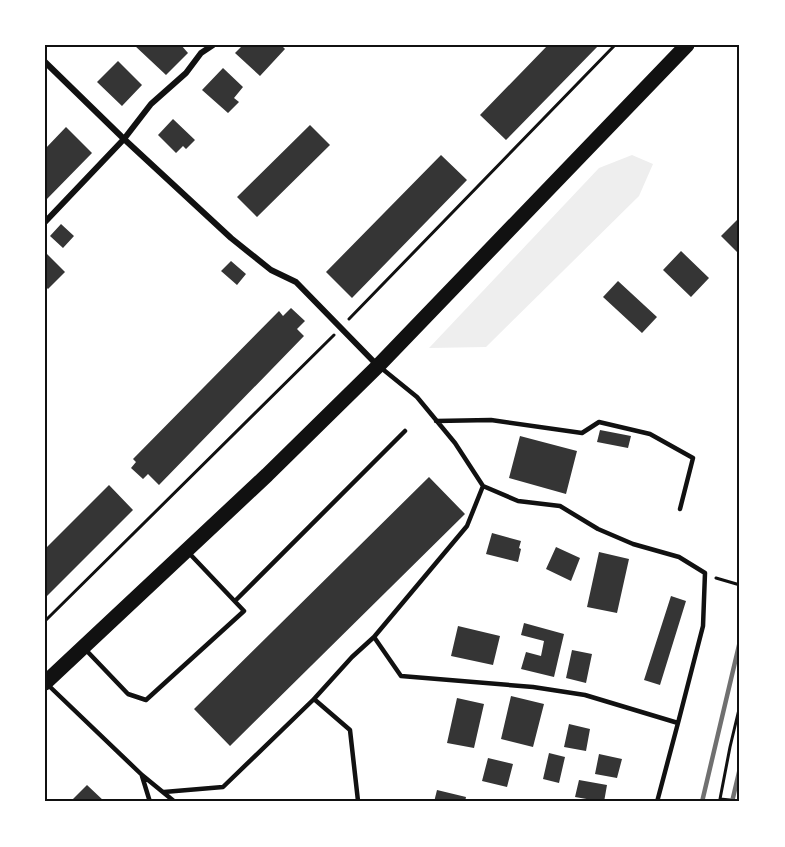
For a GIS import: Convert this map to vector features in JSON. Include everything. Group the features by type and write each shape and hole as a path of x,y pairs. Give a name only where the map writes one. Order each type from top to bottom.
{"main road":[{"path":"45,683 267,475 378,366 687,45"}],"street":[{"path":"45,222 124,139 152,104 186,73 201,53 213,45"},
{"path":"45,62 231,238 271,270 296,282 378,366"}],"lane":[{"path":"378,366 417,397 455,443 483,486 518,501 560,506 598,529 633,544 679,557 705,573 703,626 657,802"},
{"path":"436,421 491,420 582,433 599,422 650,434 693,458 680,510"},
{"path":"235,601 405,431"},
{"path":"164,792 223,787 374,637 467,526 483,486"},
{"path":"83,647 128,694 146,699 244,611 186,550"},
{"path":"374,637 401,676 533,687 585,695 678,723"},
{"path":"45,683 142,775 175,802"},
{"path":"314,699 350,730 359,802"},
{"path":"142,775 150,802"}],"path":[{"path":"705,573 722,581 740,585"},
{"path":"740,705 720,799 740,801"}],"shaded area":[{"path":"632,155 653,164 639,196 486,347 429,348 599,168"}],"building":[{"path":"134,45 181,45 188,53 166,75"},
{"path":"243,45 281,45 285,49 260,76 235,53"},
{"path":"548,45 599,45 506,140 480,115"},
{"path":"118,61 142,85 122,106 97,82"},
{"path":"223,68 243,87 234,98 239,102 228,113 202,90"},
{"path":"173,119 195,140 186,149 183,146 176,153 158,135"},
{"path":"310,125 330,145 257,217 237,197"},
{"path":"66,127 92,153 45,201 45,149"},
{"path":"441,155 467,180 352,298 326,272"},
{"path":"740,217 740,255 721,236"},
{"path":"61,224 74,236 63,248 50,236"},
{"path":"681,251 709,278 691,297 663,270"},
{"path":"45,252 65,272 48,289 45,286"},
{"path":"231,261 246,274 237,285 221,271"},
{"path":"618,281 657,317 642,333 603,297"},
{"path":"291,308 305,321 297,329 304,336 159,485 148,474 143,479 131,468 136,462 133,459 279,311 283,316"},
{"path":"600,430 631,436 628,448 597,442"},
{"path":"520,436 577,451 566,494 509,478"},
{"path":"429,477 465,514 230,746 194,709"},
{"path":"109,485 133,510 45,598 45,549"},
{"path":"492,533 521,541 518,562 486,554"},
{"path":"556,547 580,558 571,581 546,569"},
{"path":"599,552 629,559 617,613 587,607"},
{"path":"671,596 686,601 660,685 644,680"},
{"path":"524,623 564,634 554,677 521,669 526,652 541,656 544,641 521,635"},
{"path":"458,626 500,636 493,665 451,656"},
{"path":"572,650 592,654 586,683 566,678"},
{"path":"511,696 544,704 533,747 501,739"},
{"path":"457,698 484,704 474,748 447,743"},
{"path":"569,724 590,729 586,751 564,747"},
{"path":"549,753 565,757 559,783 543,779"},
{"path":"599,754 622,759 617,778 595,774"},
{"path":"488,758 513,764 507,787 482,781"},
{"path":"579,780 607,785 604,802 575,797"},
{"path":"87,785 105,802 70,802"},
{"path":"437,790 466,797 465,802 434,802"}],"railway":[{"path":"702,802 740,641"},
{"path":"732,802 740,768"}]}
